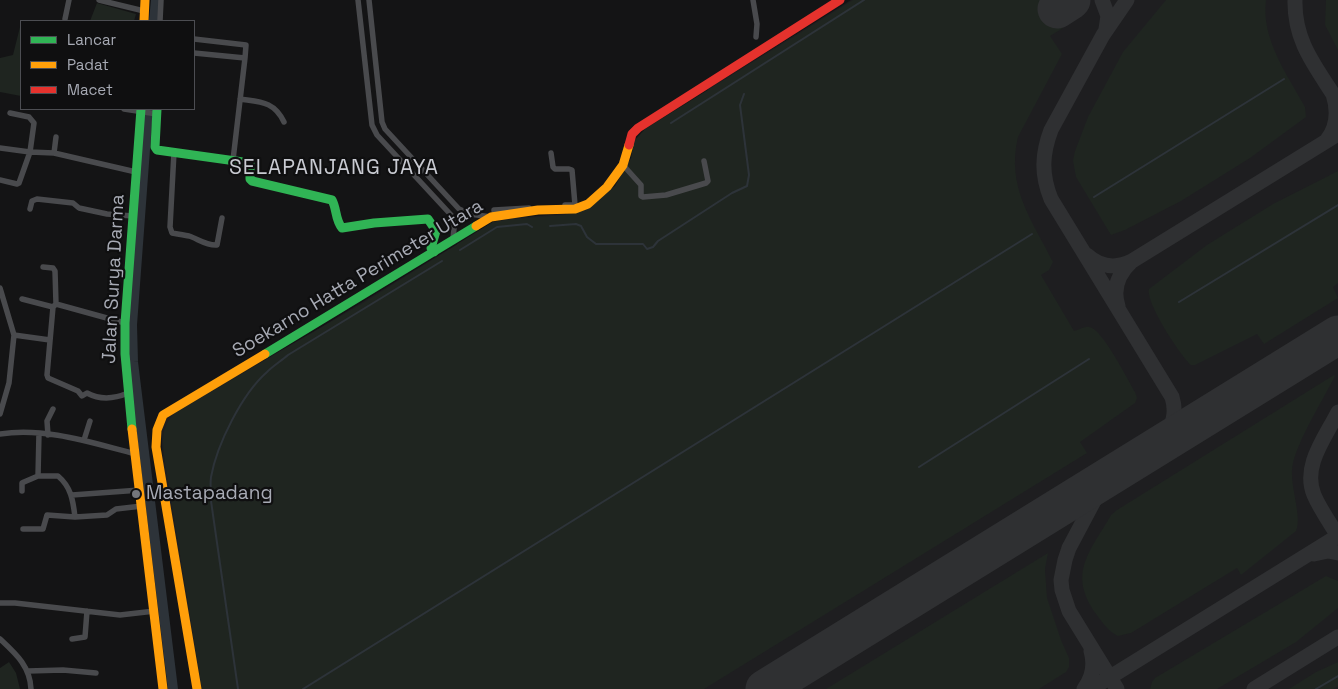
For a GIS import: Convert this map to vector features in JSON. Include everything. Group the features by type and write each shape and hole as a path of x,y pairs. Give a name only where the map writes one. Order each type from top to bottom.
{"main road":[{"path":"144,20 146,0"},
{"path":"575,207 588,204 607,187 623,165 632,134 638,128 836,1"},
{"name":"Jalan Surya Darma","path":"142,111 125,323 125,354 163,689"},
{"path":"155,112 155,148 157,150 250,164 250,179 252,181 332,200 335,204 338,225 342,228 374,223 428,219 436,231 431,248 434,252"},
{"name":"Soekarno Hatta Perimeter Utara","path":"197,689 156,447 156,431 158,422 163,415 493,216 575,207"}],"street":[{"path":"65,19 69,0"},
{"path":"99,0 144,10"},
{"path":"160,20 161,0"},
{"path":"358,0 372,125 377,135 452,216 454,228 452,240"},
{"path":"369,0 382,122 386,129 459,209 470,214 493,216"},
{"path":"753,0 757,24 756,37"},
{"path":"195,39 242,43 246,45 233,160"},
{"path":"363,42 373,40"},
{"path":"364,50 374,49"},
{"path":"195,52 245,58"},
{"path":"240,99 264,102 271,105 277,110 284,122"},
{"path":"142,111 155,112"},
{"path":"0,180 19,183 30,152 34,123 29,117 10,113"},
{"path":"54,153 56,137"},
{"path":"0,148 54,153 136,172"},
{"path":"174,152 170,227 172,233 192,237 194,240 214,246 217,245 222,218"},
{"path":"551,153 555,169 572,170 575,207"},
{"path":"623,165 641,185 641,196 643,197 666,195 706,183 708,180 704,161"},
{"path":"421,183 429,176"},
{"path":"30,209 32,201 37,199 73,202 79,208 108,214 133,216"},
{"path":"43,267 55,270 48,378 78,391 82,396 87,392 99,398 115,397 128,393"},
{"path":"0,288 14,335 10,383 0,414"},
{"path":"22,299 125,323"},
{"path":"14,335 50,340"},
{"path":"48,435 47,421 53,409"},
{"path":"84,440 90,421"},
{"path":"0,434 18,432 39,433 84,440 136,454"},
{"path":"38,476 39,433"},
{"path":"22,491 22,483 38,476 58,476 72,495 75,517"},
{"path":"72,495 140,490"},
{"path":"23,530 43,529 47,515 75,517 107,515 116,509 142,506"},
{"path":"0,603 120,615 155,611"},
{"path":"72,640 85,637 87,611"},
{"path":"0,639 17,654 28,671 31,689"},
{"path":"28,671 63,670 96,673"}],"shaded area":[{"path":"851,0 1338,0 1338,689 201,689 163,463 161,429 167,418 174,412 318,329 449,249 451,254 457,253 457,244 493,222 512,218 574,213 588,207 602,232 732,131 708,89"},
{"path":"853,0 1046,0 1063,28 1050,36 1062,54 1018,137 1015,172 1018,187 1030,217 1053,262 1049,270 1041,275 1074,331 1089,327 1101,336 1121,366 1135,392 1137,398 1135,403 1080,442 1087,453 704,689 202,689 163,449 163,436 166,425 175,413 363,303 493,222 564,215 586,210 615,186 631,158 634,141 645,129"},
{"path":"1166,0 1266,0 1267,29 1271,42 1283,69 1305,107 1306,117 1250,158 1181,201 1125,230 1111,235 1076,177 1073,161 1075,151 1088,117 1123,52"},
{"path":"1326,0 1338,0 1338,50 1325,25"},
{"path":"97,3 136,14 134,20 90,20"},
{"path":"20,27 20,96 0,92 0,58 13,55"},
{"path":"1338,171 1338,283 1333,287 1338,298 1264,344 1257,334 1195,365 1191,365 1172,340 1158,316 1149,296 1149,289 1207,245 1273,204"},
{"path":"1334,375 1301,442 1293,463 1292,480 1298,517 1296,531 1241,575 1237,568 1131,633 1118,636 1112,632 1096,614 1087,599 1082,574 1089,552 1111,515"},
{"path":"1048,553 1045,569 1047,598 1069,658 1069,667 1066,672 1039,689 826,689"},
{"path":"1326,576 1338,581 1338,608 1296,642 1217,689 1150,689 1155,678"},
{"path":"9,662 16,673 20,689 0,689 0,668"},
{"path":"1338,662 1338,686 1333,689 1289,689 1316,672"}],"waterway":[{"path":"154,20 156,0"},
{"path":"671,123 864,0"},
{"path":"1094,197 1284,79"},
{"path":"550,226 576,224 581,226 587,237 596,244 643,244 647,249 653,247 658,241 732,193 747,186 749,175 740,105 744,94"},
{"path":"148,110 132,325 133,362 173,689"},
{"path":"1179,302 1338,205"},
{"path":"460,250 497,227 527,224 532,227"},
{"path":"303,689 1032,234"},
{"path":"238,689 211,501 211,477 214,464 232,420 258,381 288,355 442,261"},
{"path":"919,467 1089,359"},
{"path":"1316,689 1338,676"}],"taxiway":[{"path":"1102,0 1108,16 1106,29"},
{"path":"1127,0 1103,35 1051,130 1044,156 1044,173 1051,199 1172,397 1174,415 1169,429 1165,436 1146,454"},
{"path":"1295,0 1298,29 1308,54 1338,102"},
{"path":"1327,140 1331,135 1336,118 1333,94"},
{"path":"1132,261 1338,134"},
{"path":"1087,255 1097,262 1108,266 1126,264 1132,261 1123,271 1116,287 1118,306"},
{"path":"1338,412 1317,452 1311,473 1314,495 1338,536"},
{"path":"1117,689 1069,611 1062,590 1061,580 1069,548 1095,499 1109,482 1136,460"},
{"path":"1091,689 1338,536"},
{"path":"1314,554 1328,551 1338,553"},
{"path":"1254,689 1338,637"},
{"path":"1084,689 1092,671 1091,651"}],"runway":[{"path":"1057,9 1071,0"},
{"path":"765,689 1338,335"}],"traffic: fast":[{"path":"132,429 125,354 125,323 141,110"},
{"path":"157,110 155,147 157,150 250,163 250,179 252,181 332,200 338,222 342,228 374,223 428,219 436,231 431,248 434,252"},
{"path":"265,354 476,226"}],"traffic: slow":[{"path":"144,20 145,0"},
{"path":"476,226 491,217 538,210 575,209 588,204 607,187 623,165 629,145"},
{"path":"197,689 156,447 157,430 163,415 265,354"},
{"path":"132,429 163,689"}],"traffic: jam":[{"path":"629,145 632,134 638,128 840,0"}],"place":[{"name":"Mastapadang","path":"136,494"}],"district":[{"name":"SELAPANJANG JAYA","path":"334,168"}]}
